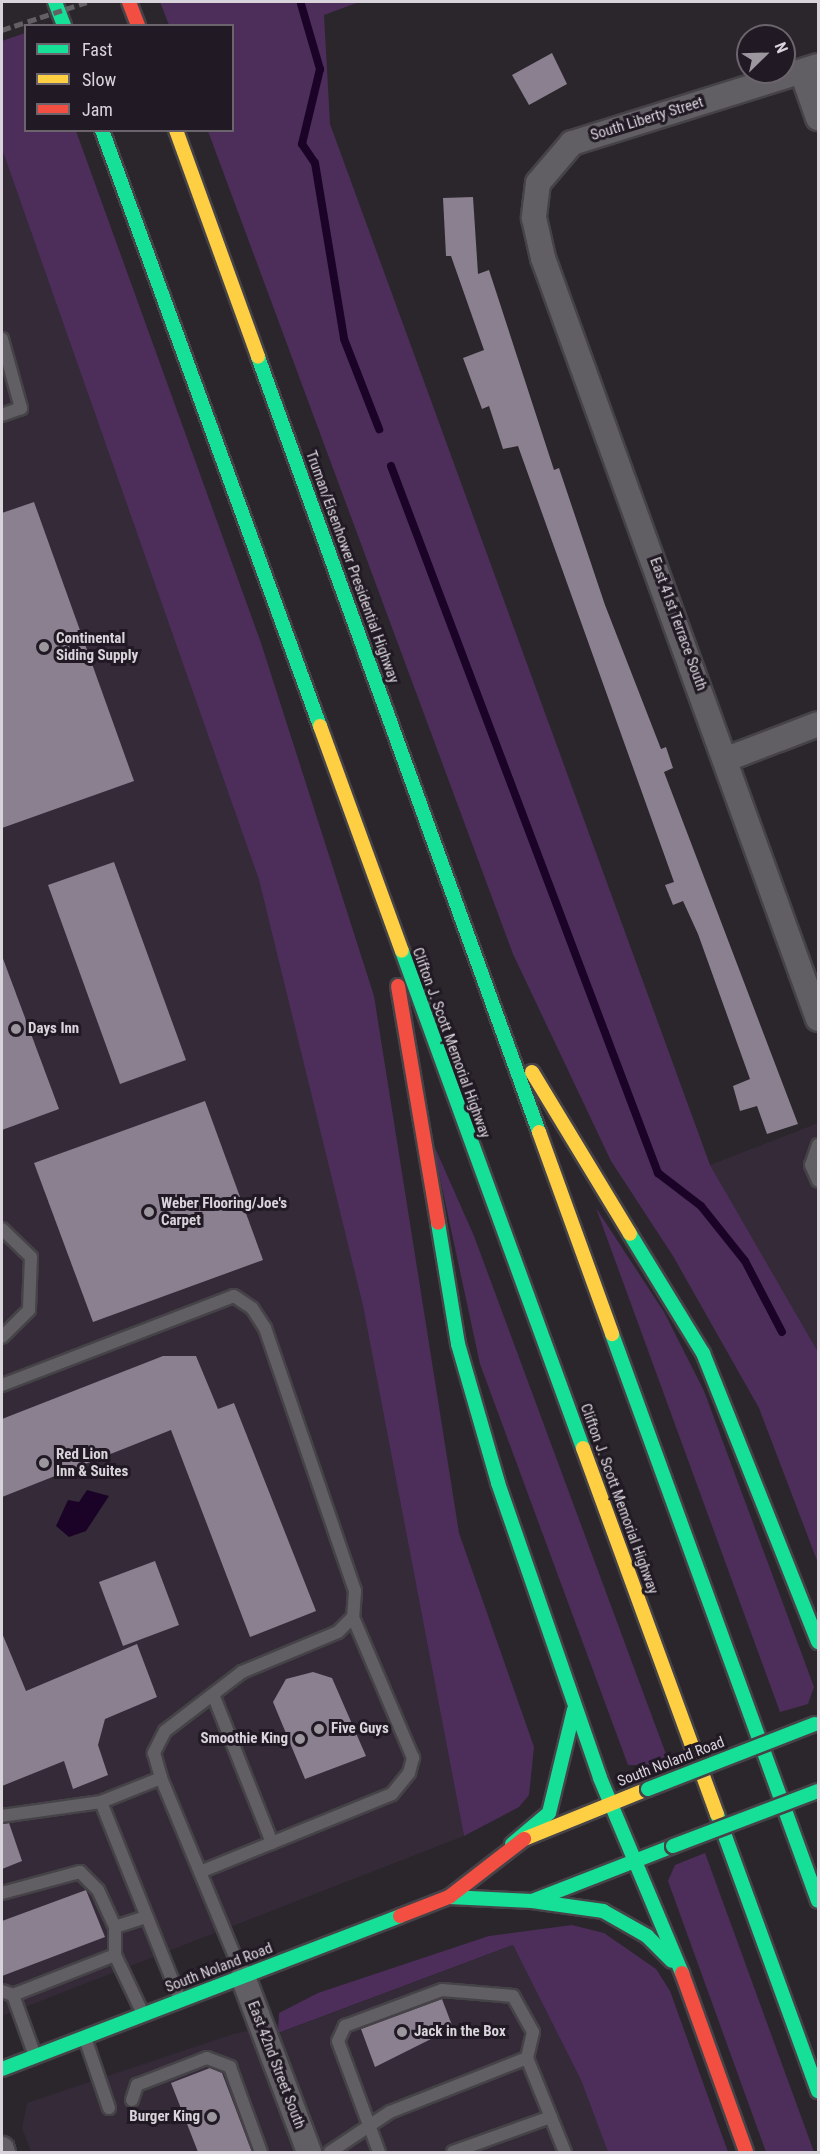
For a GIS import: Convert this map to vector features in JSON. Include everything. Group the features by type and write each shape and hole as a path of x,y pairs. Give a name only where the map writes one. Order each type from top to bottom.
{"main road":[{"path":"55,2 63,24"},
{"path":"129,2 137,24"},
{"path":"103,132 388,919 458,1344 498,1483 609,1804 679,1966 746,2152"},
{"name":"Truman/Eisenhower Presidential Highway","path":"177,132 497,1015"},
{"name":"Clifton J. Scott Memorial Highway","path":"388,919 819,2091"},
{"path":"497,1015 703,1353 817,1635"},
{"path":"497,1015 819,1901"},
{"path":"512,1844 549,1813 574,1708"},
{"name":"South Noland Road","path":"2,2069 449,1897 512,1844 817,1724"},
{"name":"South Noland Road","path":"449,1897 532,1901 819,1791"},
{"path":"532,1901 603,1911 647,1936 679,1966"}],"street":[{"path":"810,69 819,118"},
{"name":"South Liberty Street","path":"535,229 538,183 572,143 810,69"},
{"name":"East 41st Terrace South","path":"535,229 819,1019"},
{"path":"727,759 819,723"},
{"name":"East 42nd Street South","path":"243,1977 309,2152"}],"lane":[{"path":"2,343 21,408 2,415"},
{"path":"819,1145 811,1165 819,1181"},
{"path":"2,1229 31,1257 29,1310 2,1337"},
{"path":"2,1385 234,1296 252,1308 265,1328 314,1465 355,1591 353,1617 413,1758 409,1773 392,1794 200,1872"},
{"path":"243,1977 161,1778 154,1753 165,1731 214,1697 242,1672 338,1632 353,1617"},
{"path":"214,1697 272,1843"},
{"path":"2,1816 101,1802 161,1778"},
{"path":"101,1802 180,2001"},
{"path":"2,1893 80,1872 98,1890 115,1926 115,1955 144,2015"},
{"path":"115,1926 146,1917"},
{"path":"35,2056 7,1993 115,1955"},
{"path":"379,2152 368,2130 338,2041 345,2026 442,1990 498,1991 513,1996 532,2032 527,2058 565,2152"},
{"path":"85,2037 109,2108"},
{"path":"132,2100 137,2085 207,2058 230,2067 261,2152"},
{"path":"330,2152 368,2130 390,2112 527,2058"},
{"path":"453,2152 551,2117"}],"shaded area":[{"path":"160,2 359,2 324,15 330,124 710,1165 818,1352 818,1563 759,1408 673,1256 611,1161 513,954 208,132 234,132 234,24 169,24"},
{"path":"24,33 24,132 76,132 261,643 374,996 459,1533 534,1747 529,1795 519,1807 464,1836 363,1306 259,880 2,149 2,41"},
{"path":"2,149 259,880 363,1306 464,1836 2,2016"},
{"path":"818,1123 818,1352 710,1165"},
{"path":"432,1141 474,1236 670,1765 628,1765 480,1364"},
{"path":"596,1208 664,1312 704,1391 814,1687 808,1704 780,1712"},
{"path":"87,1490 109,1496 86,1531 69,1537 56,1526 68,1500 79,1502"},
{"path":"705,1853 814,2152 766,2152 668,1881 675,1865"},
{"path":"572,1925 604,1933 656,1969 670,1991 728,2152 608,2152 581,2080 513,1945 278,2033 279,2013 318,1993 489,1936"},
{"path":"513,1945 581,2080 608,2152 31,2152 22,2128 27,2103 233,2034 278,2024 279,2033"}],"building":[{"path":"552,53 567,84 529,105 512,75"},
{"path":"473,197 478,274 489,270 554,470 559,468 605,605 661,749 666,747 673,768 664,772 798,1124 767,1134 757,1106 740,1111 733,1086 750,1079 698,934 683,901 673,905 665,885 674,882 518,446 503,449 489,406 482,409 463,358 484,350 451,256 446,256 443,198"},
{"name":"Continental Siding Supply","path":"34,502 134,781 2,828 2,513"},
{"path":"114,862 186,1060 120,1084 48,885"},
{"name":"Days Inn","path":"2,956 59,1109 2,1130"},
{"name":"Weber Flooring/Joe's Carpet","path":"205,1101 263,1260 93,1322 34,1163"},
{"name":"Red Lion Inn & Suites","path":"163,1356 196,1356 218,1409 234,1403 316,1611 250,1637 171,1430 2,1497 2,1419"},
{"path":"155,1561 179,1625 123,1646 99,1582"},
{"path":"2,1633 26,1691 137,1644 157,1697 105,1719 98,1745 108,1775 73,1789 64,1761 2,1786"},
{"name":"Five Guys","path":"313,1672 332,1678 366,1756 305,1779 273,1702 286,1679"},
{"path":"9,1823 22,1861 2,1869 2,1824"},
{"path":"86,1890 105,1937 2,1976 2,1921"},
{"name":"Jack in the Box","path":"442,1999 453,2028 375,2067 361,2029"},
{"name":"Burger King","path":"210,2068 222,2073 252,2152 198,2152 171,2083"}],"waterway":[{"path":"301,4 320,69 302,144 315,163 344,339 379,429"},
{"path":"391,466 658,1173 701,1206 745,1261 782,1332"}],"railway":[{"path":"2,30 87,2"}],"traffic: fast":[{"path":"55,2 63,24"},
{"path":"103,132 320,726"},
{"path":"258,357 539,1132"},
{"path":"402,951 583,1448"},
{"path":"438,1223 458,1344 498,1483 600,1778 682,1973"},
{"path":"630,1234 703,1353 818,1642"},
{"path":"612,1334 818,1901"},
{"path":"512,1844 549,1813 574,1710"},
{"path":"648,1789 815,1724"},
{"path":"673,1846 818,1791"},
{"path":"717,1814 818,2091"},
{"path":"449,1897 532,1901 673,1846"},
{"path":"532,1901 603,1911 647,1936 672,1961"},
{"path":"2,2069 400,1916"}],"traffic: slow":[{"path":"177,132 258,357"},
{"path":"320,726 402,951"},
{"path":"532,1072 630,1234"},
{"path":"539,1132 612,1334"},
{"path":"583,1448 717,1814"},
{"path":"524,1839 648,1789"}],"traffic: jam":[{"path":"129,2 137,24"},
{"path":"398,986 438,1223"},
{"path":"400,1916 449,1897 524,1839"},
{"path":"682,1973 746,2152"}],"place":[{"name":"Continental Siding Supply","path":"44,647"},
{"name":"Days Inn","path":"16,1029"},
{"name":"Weber Flooring/Joe's Carpet","path":"149,1212"},
{"name":"Red Lion Inn & Suites","path":"44,1463"},
{"name":"Five Guys","path":"319,1729"},
{"name":"Smoothie King","path":"300,1739"},
{"name":"Jack in the Box","path":"402,2032"},
{"name":"Burger King","path":"212,2117"}]}
